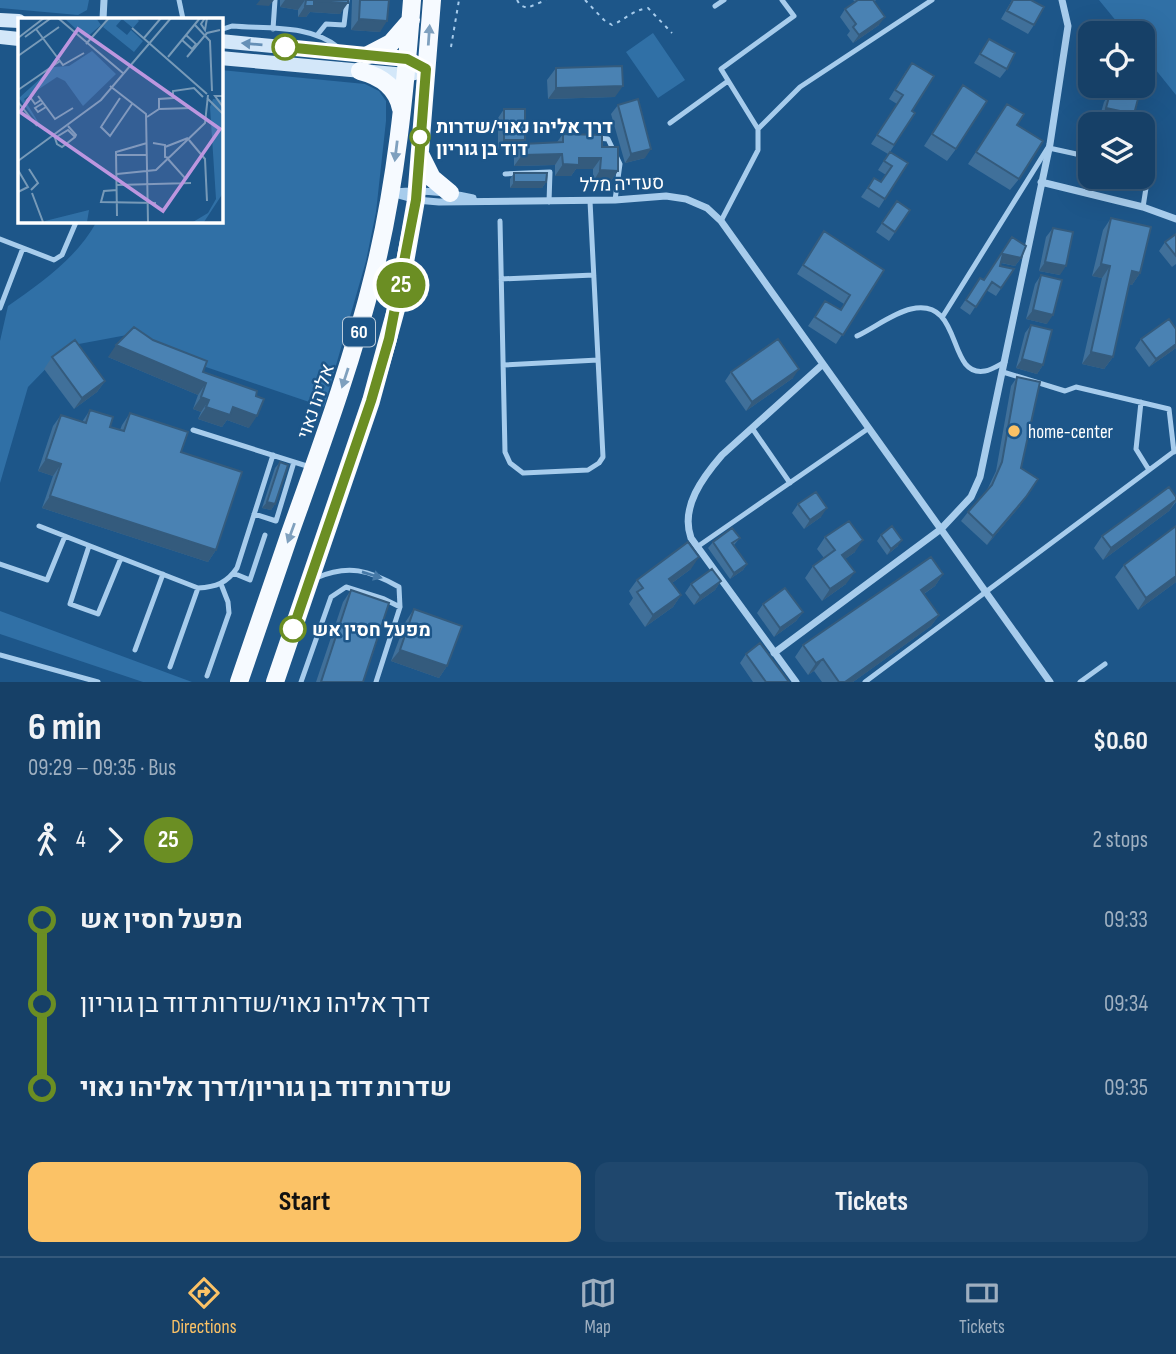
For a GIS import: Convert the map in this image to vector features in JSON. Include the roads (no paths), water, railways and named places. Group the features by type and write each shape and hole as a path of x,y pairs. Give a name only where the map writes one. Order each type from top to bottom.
{"highway":[{"name":"אליהו נאוי","path":"239,682 359,335 391,193 407,67 412,0"},
{"name":"60","path":"278,682 286,650 371,401 389,339 416,195 432,0"},
{"path":"401,110 397,96 388,84 373,75 364,63 391,43 411,20"},
{"path":"419,150 432,178 450,193"}],"main road":[{"path":"0,20 18,21"},
{"path":"222,32 344,52 364,63"},
{"path":"0,37 18,39"},
{"path":"222,58 364,63 426,69"}],"street":[{"path":"103,0 103,18"},
{"path":"774,653 941,529 971,497 980,477 1050,146 1068,26 1062,0"},
{"path":"1041,182 1143,207 1176,219"},
{"name":"סעדיה מלל","path":"391,193 484,201 549,202 666,196 686,199 706,208 721,221 1050,682"},
{"name":"סעדיה מלל","path":"416,195 450,193 484,201"},
{"path":"796,682 691,538 688,511 709,470 823,364"}],"lane":[{"path":"179,0 183,18"},
{"path":"273,29 275,0"},
{"path":"318,34 326,24 344,25 347,0"},
{"path":"715,6 724,0"},
{"path":"721,221 758,149 758,129 721,69 794,16 782,0"},
{"path":"758,129 800,87 932,0"},
{"path":"222,31 232,26 318,34 344,52"},
{"path":"670,123 728,81"},
{"path":"596,138 608,139 620,164 615,200"},
{"path":"943,316 1050,146 1078,154"},
{"path":"505,174 550,172 549,202"},
{"path":"1143,207 1146,189"},
{"path":"500,221 505,452 510,463 523,473 594,468 603,457 590,201"},
{"path":"0,239 54,260 62,255 75,222"},
{"path":"0,308 23,248"},
{"path":"501,279 594,275"},
{"path":"858,336 909,309 930,308 943,316 965,363 974,371 986,371 1005,362"},
{"path":"503,365 598,360"},
{"path":"1003,373 1065,391 1076,387 1169,409"},
{"path":"1141,402 1136,449 1149,470"},
{"path":"1169,409 1176,403"},
{"path":"865,682 1175,451 1169,409"},
{"path":"752,428 790,482"},
{"path":"697,547 869,428"},
{"path":"193,430 314,468"},
{"path":"39,526 198,588 221,584 233,573 273,456"},
{"path":"254,514 276,521 294,462"},
{"path":"233,573 250,580 265,535"},
{"path":"0,564 47,580 65,536"},
{"path":"89,546 70,604 98,614 121,558"},
{"path":"308,584 337,570 354,570 384,579 399,587 400,607 376,682"},
{"path":"135,650 163,574"},
{"path":"206,677 229,613 221,584"},
{"path":"301,682 331,597 335,593 346,587 400,607"},
{"path":"170,667 198,588"},
{"path":"0,655 98,682"},
{"path":"1080,682 1105,664"}],"place":[{"name":"דרך אליהו נאוי/שדרות דוד בן גוריון","path":"420,137"},
{"name":"home-center","path":"1014,431"},
{"name":"מפעל חסין אש","path":"293,629"}]}
